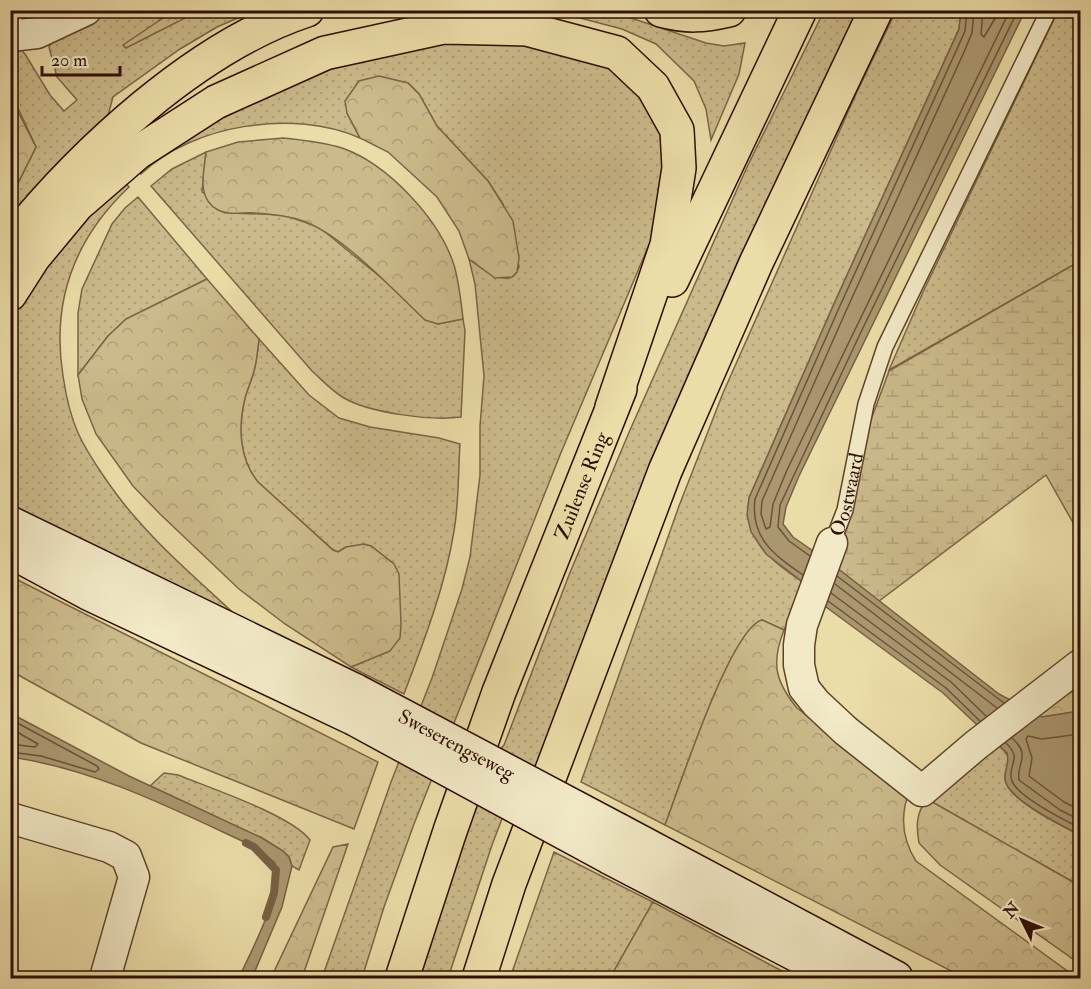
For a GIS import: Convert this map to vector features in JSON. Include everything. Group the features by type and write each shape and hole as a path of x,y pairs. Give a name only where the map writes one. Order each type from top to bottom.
{"main road":[{"path":"10,243 38,208 83,160 155,99 242,38 307,10"},
{"path":"661,10 702,16 729,10"},
{"name":"Zuilense Ring","path":"402,978 499,692 612,408 800,10"},
{"path":"479,978 509,884 664,471 756,263 876,10"},
{"path":"10,294 33,258 77,205 137,153 216,102 325,53 444,27 527,29 617,53 653,87 677,130 679,168 667,245 612,408"},
{"name":"Sweserengseweg","path":"10,523 613,843 842,978"},
{"name":"Sweserengseweg","path":"10,551 88,593 354,704"},
{"name":"Sweserengseweg","path":"613,843 896,978"}],"street":[{"path":"13,27 37,33 86,10"},
{"name":"Oostwaard","path":"832,543 808,604 799,645 799,665 804,688 816,703 846,731 922,791 976,744 1080,665"},
{"path":"10,818 109,848 126,856 134,877 105,978"}],"lane":[{"name":"Oostwaard","path":"832,543 845,510 866,404 885,347 1049,10"}],"green space":[{"path":"175,10 199,11 126,48 123,45"},
{"path":"95,11 175,11 158,21 178,20 199,11 254,11 217,27 180,49 113,97 105,126 11,224 11,192 36,147 11,93 11,49 16,56 20,49 25,54 50,95 64,111 77,100 57,77 49,47 53,40"},
{"path":"538,11 610,11 706,43 724,46 745,43 739,74 711,140 706,109 694,81 656,44 622,29 580,18"},
{"path":"824,11 862,11 539,763 518,777 492,845 448,978 420,978 489,762 504,745 569,575 630,430 747,167"},
{"path":"896,11 961,11 959,29 749,498 751,527 762,548 771,558 804,583 784,630 762,620 749,630 735,651 693,747 665,825 581,782 679,506 723,393 856,94"},
{"path":"1058,11 1080,11 1080,261 889,370 923,292"},
{"path":"435,40 537,42 598,58 635,85 663,134 663,201 651,240 560,455 414,824 384,907 362,978 322,978 391,782 432,678 462,589 470,557 480,475 480,426 484,376 475,284 469,259 496,276 504,278 510,278 516,274 519,266 503,204 488,181 437,126 419,94 408,83 347,113 360,138 334,129 305,124 275,123 245,126 188,143 163,157 141,174 136,164 313,67"},
{"path":"379,76 408,83 419,94 437,126 488,181 513,221 519,258 517,272 512,277 495,278 469,259 459,231 437,197 388,152 360,138 347,113 345,101 359,81"},
{"path":"10,96 36,147 11,192"},
{"path":"283,138 342,148 377,167 410,195 447,247 456,271 463,319 438,324 425,320 366,263 332,236 316,227 283,216 227,213 211,205 204,192 203,184 206,152 238,142"},
{"path":"206,152 202,192 231,213 284,215 319,227 438,324 463,319 465,331 461,417 418,417 369,408 344,398 312,371 151,186 172,169"},
{"path":"121,177 129,187 94,228 81,250 64,297 60,348 64,383 71,412 78,433 89,453 128,509 190,574 249,628 11,516 11,317 29,286"},
{"path":"138,197 207,279 126,319 108,336 78,375 78,313 82,289 112,224"},
{"path":"1080,261 1080,535 1046,475 879,601 832,564 848,525 869,425 889,371"},
{"path":"207,279 259,339 255,367 241,420 242,442 247,463 258,482 333,550 338,552 346,547 364,544 371,546 394,564 399,574 401,624 400,638 390,651 351,667 285,624 239,589 160,514 133,486 96,434 82,399 78,375 108,336 126,319"},
{"path":"259,339 309,395 339,418 370,427 439,438 460,444 457,510 450,552 433,614 404,694 351,667 390,651 394,564 371,546 346,547 338,552 333,550 258,482 247,463 242,442 241,420 255,367"},
{"path":"10,576 378,762 354,829 141,743 11,671"},
{"path":"762,620 784,630 777,652 777,671 784,689 797,708 909,792 904,810 904,827 911,853 916,861 1077,978 965,978 665,825 721,679 749,630"},
{"path":"1080,679 1080,711 1042,717 1036,714"},
{"path":"997,744 1008,756 1005,778 1012,792 1040,813 1080,835 1080,886 927,799"},
{"path":"164,773 178,775 249,803 286,821 300,831 310,840 299,870 292,866 289,857 283,851 262,838 150,786"},
{"path":"927,799 1080,886 1080,964 940,865 919,843 918,820"},
{"path":"348,844 302,978 271,978 333,847"},
{"path":"554,852 653,902 610,978 510,978"},
{"path":"653,902 795,978 610,978"}],"water":[{"path":"961,11 1025,11 799,476 786,507 783,524 793,537 832,564 999,694 1042,717 1080,711 1080,835 1038,812 1016,796 1005,780 1007,753 943,693 826,607 804,583 766,554 751,532 747,515 749,498 959,29"},
{"path":"10,713 129,776 262,838 289,857 292,866 282,907 252,978 239,978 270,907 276,877 275,863 257,848 167,806 75,772 11,757"}],"waterway":[{"path":"246,843 254,847 276,870 274,893 266,917"}]}
